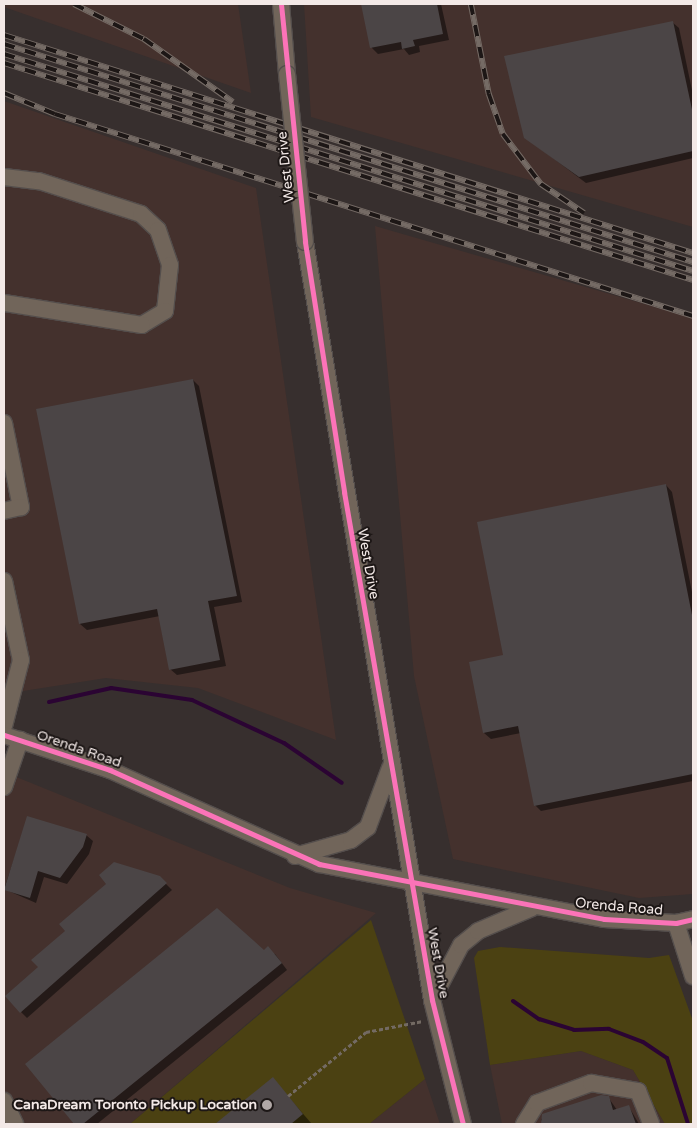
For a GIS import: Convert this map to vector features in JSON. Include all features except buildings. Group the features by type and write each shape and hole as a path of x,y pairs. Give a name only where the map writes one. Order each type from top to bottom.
{"street":[{"name":"West Drive","path":"281,4 305,242 432,1000 462,1124"},
{"path":"4,177 39,181 141,214 158,230 170,265 165,311 142,325 4,303"},
{"path":"4,423 21,507 4,511"},
{"path":"4,580 21,660 4,726"},
{"name":"Orenda Road","path":"4,735 110,770 295,856 412,884 532,908 676,922 693,918"},
{"path":"4,787 20,740"},
{"path":"295,856 351,840 368,827 391,763"},
{"path":"432,1000 461,945 478,931 532,908"},
{"path":"676,922 693,976"},
{"path":"524,1124 537,1103 591,1083 638,1091 651,1124"},
{"path":"4,1101 15,1124"}],"path":[{"path":"288,1096 366,1032 437,1019"}],"shaded area":[{"path":"4,4 238,4 251,93 4,7"},
{"path":"304,4 693,4 693,227 311,117"},
{"path":"4,101 256,188 336,740 198,688 106,678 4,694"},
{"path":"375,226 693,318 693,894 639,898 453,859 414,676"},
{"path":"4,772 290,888 376,913 130,1124 4,1124"},
{"path":"371,920 425,1079 369,1124 130,1124"},
{"path":"500,947 649,958 669,955 693,1021 693,1124 665,1124 633,1070 581,1051 490,1065 474,958 478,951"},
{"path":"581,1051 633,1070 665,1124 502,1124 490,1065"},
{"path":"425,1079 440,1124 369,1124"}],"waterway":[{"path":"49,702 111,688 192,700 284,743 342,783"},
{"path":"513,1001 539,1019 574,1030 609,1029 643,1042 667,1058 688,1124"}],"railway":[{"path":"74,4 144,39 233,102"},
{"path":"471,4 489,94 503,134 541,184 584,213"},
{"path":"4,35 693,253"},
{"path":"4,44 693,262"},
{"path":"4,54 693,271"},
{"path":"4,63 693,280"},
{"path":"4,93 55,114 693,316"}],"cycle path":[{"path":"281,4 305,242 344,492 432,1000 463,1124"},
{"path":"4,735 110,770 319,864 604,919 676,923 693,919"}],"place":[{"name":"CanaDream Toronto Pickup Location","path":"267,1105"}]}
